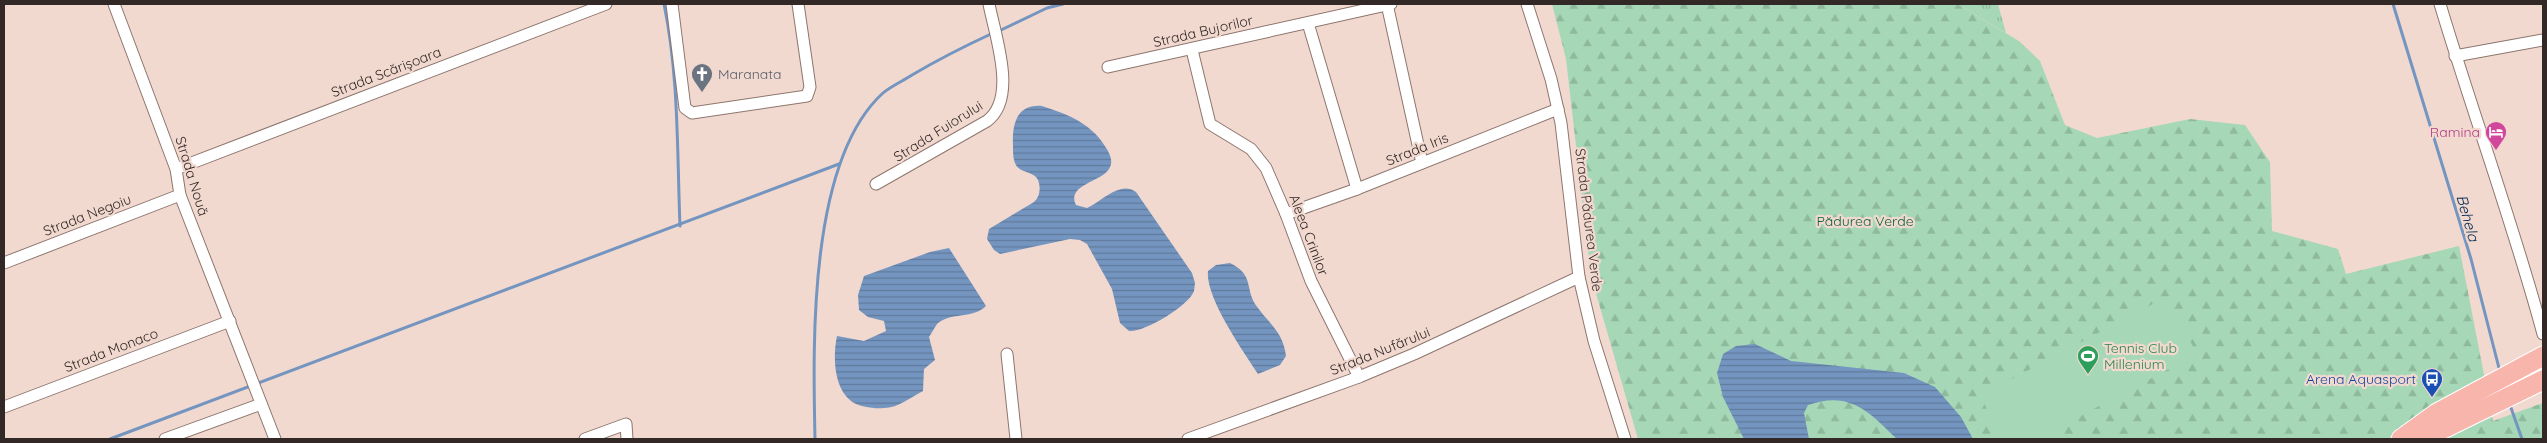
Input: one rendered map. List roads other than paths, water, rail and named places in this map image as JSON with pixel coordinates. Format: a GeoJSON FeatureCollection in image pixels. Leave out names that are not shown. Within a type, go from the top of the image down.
{"type":"FeatureCollection","features":[{"type":"Feature","properties":{"kind":"main road"},"geometry":{"type":"LineString","coordinates":[[2402,439],[2443,429],[2492,394],[2511,374],[2543,356]]}},
{"type":"Feature","properties":{"kind":"main road"},"geometry":{"type":"LineString","coordinates":[[2492,394],[2517,392],[2543,380]]}},
{"type":"Feature","properties":{"kind":"street","name":"Strada Nouă"},"geometry":{"type":"LineString","coordinates":[[114,4],[176,169],[180,195],[275,439]]}},
{"type":"Feature","properties":{"kind":"street","name":"Strada Scărișoara"},"geometry":{"type":"LineString","coordinates":[[176,169],[606,4]]}},
{"type":"Feature","properties":{"kind":"street"},"geometry":{"type":"LineString","coordinates":[[672,4],[685,108],[688,112],[696,113],[807,96],[810,87],[798,4]]}},
{"type":"Feature","properties":{"kind":"street","name":"Strada Fuiorului"},"geometry":{"type":"LineString","coordinates":[[876,184],[914,164],[994,115],[1000,105],[1003,92],[988,4]]}},
{"type":"Feature","properties":{"kind":"street"},"geometry":{"type":"LineString","coordinates":[[1388,4],[1422,163]]}},
{"type":"Feature","properties":{"kind":"street","name":"Strada Bujorilor"},"geometry":{"type":"LineString","coordinates":[[1108,67],[1192,50],[1388,4]]}},
{"type":"Feature","properties":{"kind":"street","name":"Strada Pădurea Verde"},"geometry":{"type":"LineString","coordinates":[[1527,4],[1545,59],[1558,109],[1579,277],[1594,341],[1625,439]]}},
{"type":"Feature","properties":{"kind":"street"},"geometry":{"type":"LineString","coordinates":[[2440,4],[2455,56],[2528,274],[2543,334]]}},
{"type":"Feature","properties":{"kind":"street"},"geometry":{"type":"LineString","coordinates":[[1308,23],[1357,189]]}},
{"type":"Feature","properties":{"kind":"street"},"geometry":{"type":"LineString","coordinates":[[2455,56],[2543,40]]}},
{"type":"Feature","properties":{"kind":"street","name":"Aleea Crinilor"},"geometry":{"type":"LineString","coordinates":[[1192,50],[1210,124],[1254,152],[1266,168],[1314,288],[1358,377]]}},
{"type":"Feature","properties":{"kind":"street","name":"Strada Iris"},"geometry":{"type":"LineString","coordinates":[[1286,214],[1357,189],[1558,109]]}},
{"type":"Feature","properties":{"kind":"street","name":"Strada Negoiu"},"geometry":{"type":"LineString","coordinates":[[4,263],[180,195]]}},
{"type":"Feature","properties":{"kind":"street","name":"Strada Nufărului"},"geometry":{"type":"LineString","coordinates":[[1188,439],[1358,377],[1465,332],[1579,277]]}},
{"type":"Feature","properties":{"kind":"street","name":"Strada Monaco"},"geometry":{"type":"LineString","coordinates":[[4,407],[230,321]]}},
{"type":"Feature","properties":{"kind":"street"},"geometry":{"type":"LineString","coordinates":[[1006,354],[1015,439]]}},
{"type":"Feature","properties":{"kind":"street"},"geometry":{"type":"LineString","coordinates":[[165,439],[261,404]]}},
{"type":"Feature","properties":{"kind":"street"},"geometry":{"type":"LineString","coordinates":[[585,439],[626,424],[627,439]]}},
{"type":"Feature","properties":{"kind":"water"},"geometry":{"type":"Polygon","coordinates":[[[1033,106],[1042,106],[1071,117],[1088,127],[1102,142],[1110,156],[1109,169],[1080,188],[1076,193],[1074,198],[1076,205],[1087,208],[1117,190],[1130,189],[1136,192],[1192,273],[1195,283],[1194,291],[1184,304],[1175,311],[1144,328],[1129,331],[1120,323],[1112,289],[1087,244],[1080,240],[1070,239],[1000,254],[994,250],[987,239],[989,229],[1034,202],[1039,195],[1036,177],[1018,168],[1015,163],[1013,156],[1013,131],[1017,117],[1021,112],[1033,106]]]}},
{"type":"Feature","properties":{"kind":"water"},"geometry":{"type":"Polygon","coordinates":[[[949,248],[986,306],[975,313],[950,318],[937,324],[929,337],[935,360],[924,369],[923,391],[889,408],[872,408],[854,403],[845,395],[838,379],[835,361],[837,336],[864,341],[886,331],[884,321],[868,317],[859,310],[858,295],[864,276],[930,252],[949,248]]]}},
{"type":"Feature","properties":{"kind":"water"},"geometry":{"type":"Polygon","coordinates":[[[1230,263],[1243,272],[1255,304],[1274,328],[1284,347],[1286,356],[1280,365],[1258,374],[1226,324],[1212,295],[1208,271],[1216,265],[1230,263]]]}},
{"type":"Feature","properties":{"kind":"water"},"geometry":{"type":"Polygon","coordinates":[[[1755,344],[1791,361],[1904,373],[1935,387],[1961,417],[1973,439],[1897,439],[1868,412],[1858,406],[1836,400],[1808,405],[1804,413],[1809,439],[1744,439],[1723,397],[1717,373],[1723,354],[1736,346],[1755,344]]]}},
{"type":"Feature","properties":{"kind":"waterway"},"geometry":{"type":"LineString","coordinates":[[664,4],[675,86],[680,226]]}},
{"type":"Feature","properties":{"kind":"waterway"},"geometry":{"type":"LineString","coordinates":[[999,31],[1047,8],[1063,4]]}},
{"type":"Feature","properties":{"kind":"waterway","name":"Behela"},"geometry":{"type":"LineString","coordinates":[[2393,4],[2471,259],[2500,372]]}},
{"type":"Feature","properties":{"kind":"waterway"},"geometry":{"type":"LineString","coordinates":[[815,439],[814,355],[820,256],[828,208],[840,163],[858,124],[883,93],[932,64],[993,33]]}},
{"type":"Feature","properties":{"kind":"waterway"},"geometry":{"type":"LineString","coordinates":[[110,439],[839,164]]}},
{"type":"Feature","properties":{"kind":"waterway","name":"Behela"},"geometry":{"type":"LineString","coordinates":[[2510,405],[2522,439]]}},
{"type":"Feature","properties":{"kind":"place","name":"Maranata"},"geometry":{"type":"Point","coordinates":[702,93]}},
{"type":"Feature","properties":{"kind":"place","name":"Ramina"},"geometry":{"type":"Point","coordinates":[2496,151]}},
{"type":"Feature","properties":{"kind":"place","name":"Tennis Club Millenium"},"geometry":{"type":"Point","coordinates":[2088,375]}},
{"type":"Feature","properties":{"kind":"place","name":"Arena Aquasport"},"geometry":{"type":"Point","coordinates":[2432,398]}},
{"type":"Feature","properties":{"kind":"park label","name":"Pădurea Verde"},"geometry":{"type":"Point","coordinates":[1865,221]}}]}
